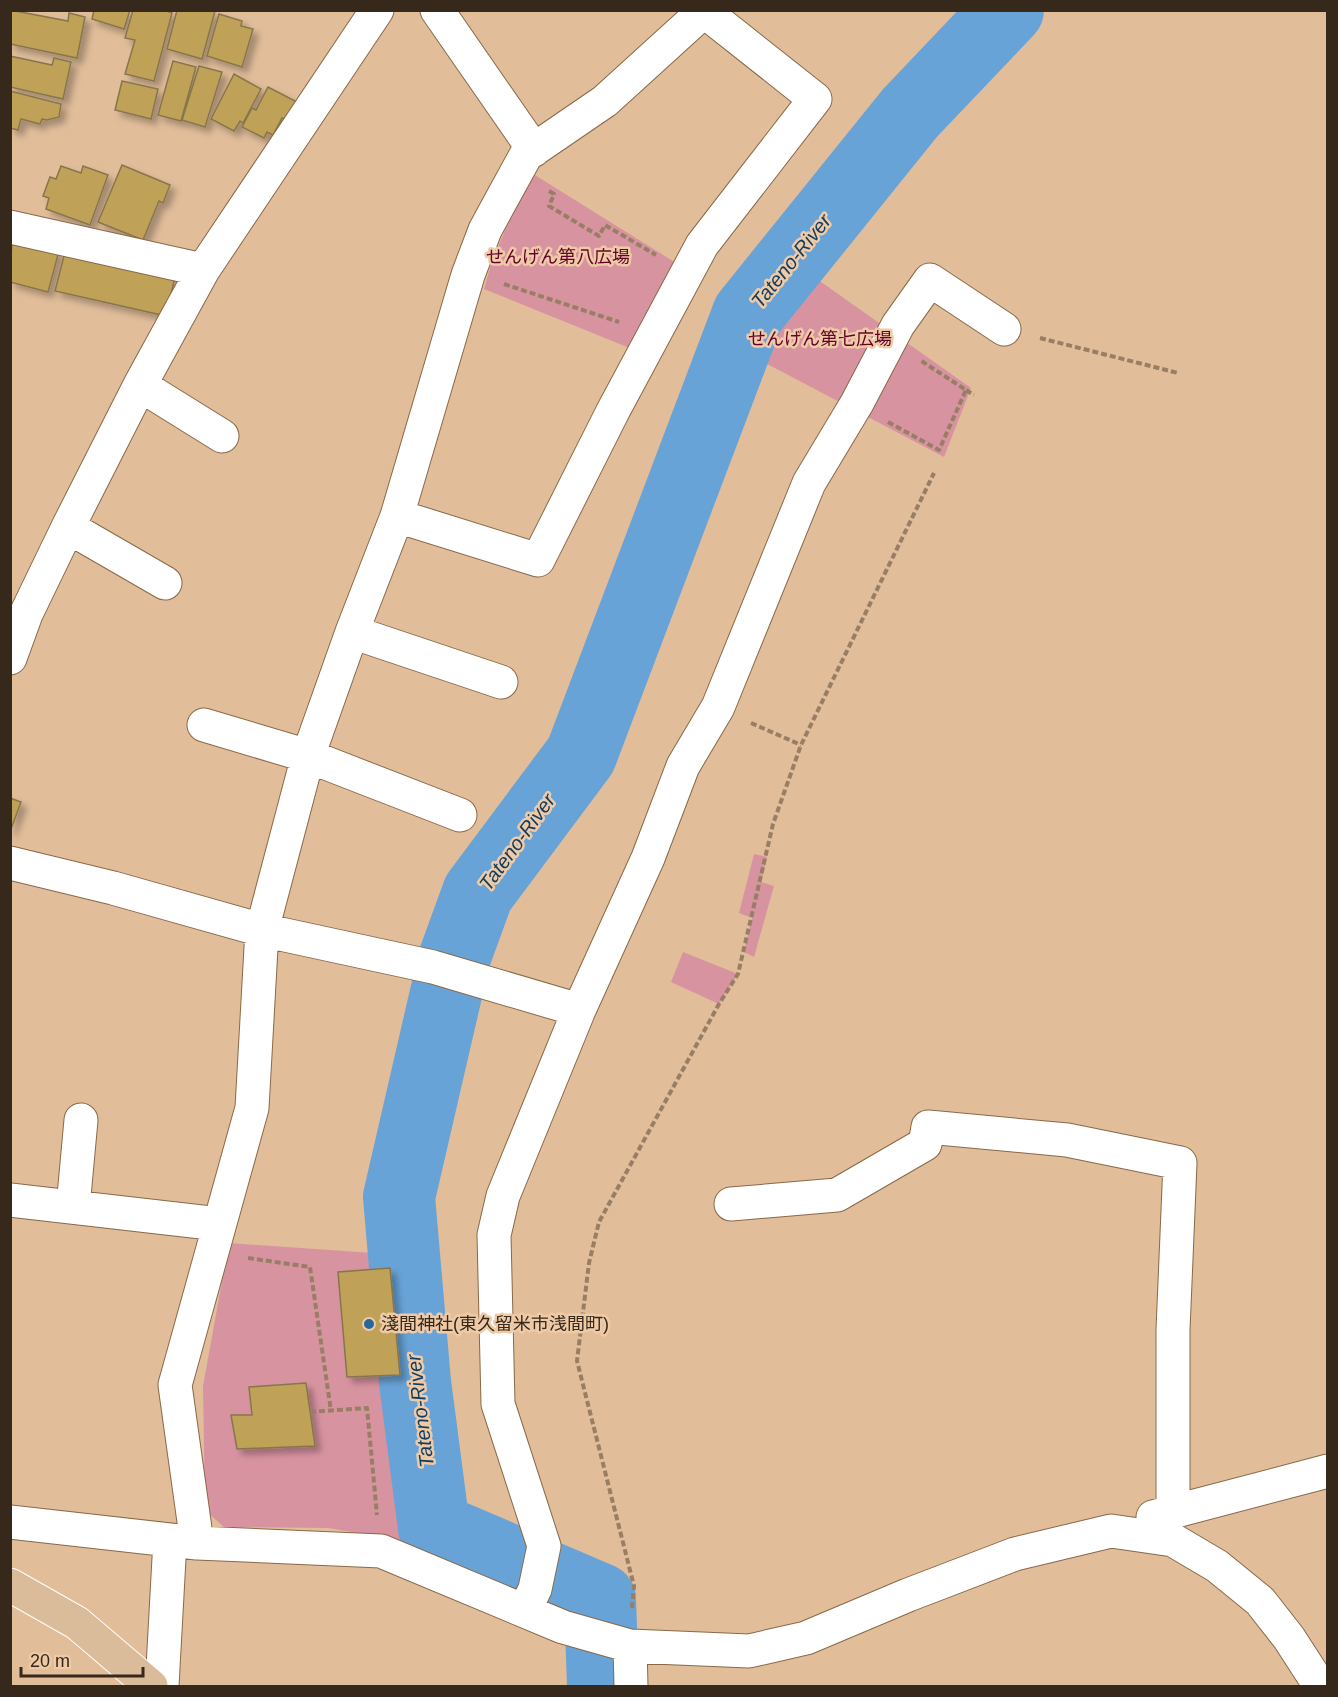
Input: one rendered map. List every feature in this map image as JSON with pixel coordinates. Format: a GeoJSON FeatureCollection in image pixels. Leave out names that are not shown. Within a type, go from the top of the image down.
{"type":"FeatureCollection","features":[{"type":"Feature","properties":{"kind":"main road"},"geometry":{"type":"LineString","coordinates":[[10,1584],[77,1623],[151,1686]]}},
{"type":"Feature","properties":{"kind":"street"},"geometry":{"type":"LineString","coordinates":[[10,658],[18,613],[68,527],[140,385],[203,270],[377,10]]}},
{"type":"Feature","properties":{"kind":"street"},"geometry":{"type":"LineString","coordinates":[[437,10],[534,150]]}},
{"type":"Feature","properties":{"kind":"street"},"geometry":{"type":"LineString","coordinates":[[162,1686],[183,1541],[175,1385],[252,1108],[262,930],[308,756],[352,632],[397,516],[468,275],[485,230],[526,155],[605,100],[705,11],[815,99],[702,245],[613,411],[538,560],[397,516]]}},
{"type":"Feature","properties":{"kind":"street"},"geometry":{"type":"LineString","coordinates":[[10,227],[203,270]]}},
{"type":"Feature","properties":{"kind":"street"},"geometry":{"type":"LineString","coordinates":[[530,1599],[544,1546],[498,1404],[494,1235],[503,1196],[579,1010],[648,858],[683,766],[718,707],[809,483],[857,402],[898,325],[930,280],[1004,329]]}},
{"type":"Feature","properties":{"kind":"street"},"geometry":{"type":"LineString","coordinates":[[140,385],[222,436]]}},
{"type":"Feature","properties":{"kind":"street"},"geometry":{"type":"LineString","coordinates":[[68,527],[165,583]]}},
{"type":"Feature","properties":{"kind":"street"},"geometry":{"type":"LineString","coordinates":[[352,632],[501,682]]}},
{"type":"Feature","properties":{"kind":"street"},"geometry":{"type":"LineString","coordinates":[[204,725],[308,756],[460,815]]}},
{"type":"Feature","properties":{"kind":"street"},"geometry":{"type":"LineString","coordinates":[[10,863],[113,888],[262,930],[433,967],[579,1010]]}},
{"type":"Feature","properties":{"kind":"street"},"geometry":{"type":"LineString","coordinates":[[73,1207],[81,1120]]}},
{"type":"Feature","properties":{"kind":"street"},"geometry":{"type":"LineString","coordinates":[[731,1204],[837,1195],[925,1144],[928,1127],[1067,1140],[1180,1163],[1173,1330],[1173,1511]]}},
{"type":"Feature","properties":{"kind":"street"},"geometry":{"type":"LineString","coordinates":[[10,1200],[73,1207],[216,1238]]}},
{"type":"Feature","properties":{"kind":"street"},"geometry":{"type":"LineString","coordinates":[[10,1522],[183,1541],[381,1551],[530,1599],[562,1627],[624,1644],[749,1651],[806,1638],[908,1595],[1015,1554],[1111,1531],[1173,1511],[1328,1471]]}},
{"type":"Feature","properties":{"kind":"street"},"geometry":{"type":"LineString","coordinates":[[1111,1531],[1173,1540],[1216,1566],[1260,1601],[1289,1638],[1320,1686]]}},
{"type":"Feature","properties":{"kind":"street"},"geometry":{"type":"LineString","coordinates":[[624,1644],[631,1686]]}},
{"type":"Feature","properties":{"kind":"path"},"geometry":{"type":"LineString","coordinates":[[545,189],[554,194],[549,206],[599,236],[605,225],[663,260]]}},
{"type":"Feature","properties":{"kind":"path"},"geometry":{"type":"LineString","coordinates":[[501,283],[627,324]]}},
{"type":"Feature","properties":{"kind":"path"},"geometry":{"type":"LineString","coordinates":[[1004,329],[1179,373]]}},
{"type":"Feature","properties":{"kind":"path"},"geometry":{"type":"LineString","coordinates":[[912,354],[974,395]]}},
{"type":"Feature","properties":{"kind":"path"},"geometry":{"type":"LineString","coordinates":[[857,402],[865,409],[939,450],[966,390]]}},
{"type":"Feature","properties":{"kind":"path"},"geometry":{"type":"LineString","coordinates":[[624,1644],[634,1586],[577,1361],[589,1263],[599,1222],[719,1004],[738,974],[773,824],[801,745],[934,473]]}},
{"type":"Feature","properties":{"kind":"path"},"geometry":{"type":"LineString","coordinates":[[718,707],[801,745]]}},
{"type":"Feature","properties":{"kind":"path"},"geometry":{"type":"LineString","coordinates":[[216,1238],[310,1267],[331,1411]]}},
{"type":"Feature","properties":{"kind":"path"},"geometry":{"type":"LineString","coordinates":[[310,1412],[367,1408],[381,1551]]}},
{"type":"Feature","properties":{"kind":"green space","name":"せんげん第八広場"},"geometry":{"type":"Polygon","coordinates":[[[530,172],[684,268],[637,351],[484,289],[492,261],[530,172]]]}},
{"type":"Feature","properties":{"kind":"green space","name":"せんげん第七広場"},"geometry":{"type":"Polygon","coordinates":[[[807,272],[971,388],[944,457],[754,357],[807,272]]]}},
{"type":"Feature","properties":{"kind":"green space"},"geometry":{"type":"Polygon","coordinates":[[[754,854],[767,857],[761,882],[774,886],[754,957],[744,952],[752,918],[739,913],[754,854]]]}},
{"type":"Feature","properties":{"kind":"green space"},"geometry":{"type":"Polygon","coordinates":[[[683,952],[738,974],[719,1004],[671,982],[683,952]]]}},
{"type":"Feature","properties":{"kind":"green space"},"geometry":{"type":"Polygon","coordinates":[[[229,1243],[387,1254],[425,1553],[388,1538],[328,1528],[224,1527],[205,1510],[203,1386],[229,1243]]]}},
{"type":"Feature","properties":{"kind":"building"},"geometry":{"type":"Polygon","coordinates":[[[10,10],[68,21],[69,13],[85,17],[77,58],[10,44],[10,10]]]}},
{"type":"Feature","properties":{"kind":"building"},"geometry":{"type":"Polygon","coordinates":[[[94,10],[130,10],[124,29],[92,19],[94,10]]]}},
{"type":"Feature","properties":{"kind":"building"},"geometry":{"type":"Polygon","coordinates":[[[133,10],[164,10],[172,13],[154,81],[125,74],[135,40],[125,38],[133,10]]]}},
{"type":"Feature","properties":{"kind":"building"},"geometry":{"type":"Polygon","coordinates":[[[177,10],[215,11],[202,59],[167,49],[177,10]]]}},
{"type":"Feature","properties":{"kind":"building"},"geometry":{"type":"Polygon","coordinates":[[[219,14],[242,21],[241,26],[253,29],[242,67],[207,56],[219,14]]]}},
{"type":"Feature","properties":{"kind":"building"},"geometry":{"type":"Polygon","coordinates":[[[10,56],[52,65],[54,58],[71,62],[63,99],[10,87],[10,56]]]}},
{"type":"Feature","properties":{"kind":"building"},"geometry":{"type":"Polygon","coordinates":[[[173,61],[196,67],[181,121],[158,115],[173,61]]]}},
{"type":"Feature","properties":{"kind":"building"},"geometry":{"type":"Polygon","coordinates":[[[199,66],[222,72],[205,127],[182,120],[199,66]]]}},
{"type":"Feature","properties":{"kind":"building"},"geometry":{"type":"Polygon","coordinates":[[[234,74],[261,89],[243,123],[240,121],[234,131],[211,119],[234,74]]]}},
{"type":"Feature","properties":{"kind":"building"},"geometry":{"type":"Polygon","coordinates":[[[122,81],[158,89],[151,119],[115,110],[122,81]]]}},
{"type":"Feature","properties":{"kind":"building"},"geometry":{"type":"Polygon","coordinates":[[[268,87],[297,102],[287,120],[282,118],[273,135],[267,132],[264,138],[242,127],[252,108],[256,110],[268,87]]]}},
{"type":"Feature","properties":{"kind":"building"},"geometry":{"type":"Polygon","coordinates":[[[10,91],[61,104],[59,117],[42,119],[40,124],[21,119],[18,130],[10,128],[10,91]]]}},
{"type":"Feature","properties":{"kind":"building"},"geometry":{"type":"Polygon","coordinates":[[[122,165],[170,185],[163,203],[159,201],[143,240],[98,222],[122,165]]]}},
{"type":"Feature","properties":{"kind":"building"},"geometry":{"type":"Polygon","coordinates":[[[61,166],[81,173],[83,166],[108,175],[90,225],[46,209],[49,198],[43,196],[50,177],[56,179],[61,166]]]}},
{"type":"Feature","properties":{"kind":"building"},"geometry":{"type":"Polygon","coordinates":[[[12,238],[59,251],[48,292],[10,282],[12,238]]]}},
{"type":"Feature","properties":{"kind":"building"},"geometry":{"type":"Polygon","coordinates":[[[65,252],[175,277],[166,316],[55,291],[65,252]]]}},
{"type":"Feature","properties":{"kind":"building"},"geometry":{"type":"Polygon","coordinates":[[[10,798],[21,802],[10,832],[10,798]]]}},
{"type":"Feature","properties":{"kind":"building","name":"淺間神社(東久留米市浅間町)"},"geometry":{"type":"Polygon","coordinates":[[[390,1268],[400,1375],[347,1377],[338,1272],[390,1268]]]}},
{"type":"Feature","properties":{"kind":"building"},"geometry":{"type":"Polygon","coordinates":[[[306,1383],[315,1446],[237,1449],[231,1415],[252,1415],[249,1387],[306,1383]]]}},
{"type":"Feature","properties":{"kind":"waterway","name":"Tateno-River"},"geometry":{"type":"LineString","coordinates":[[603,1686],[600,1599],[434,1528],[415,1382],[399,1197],[454,959],[478,893],[581,755],[748,314],[910,113],[1008,10]]}},
{"type":"Feature","properties":{"kind":"place","name":"淺間神社(東久留米市浅間町)"},"geometry":{"type":"Point","coordinates":[369,1324]}}]}
